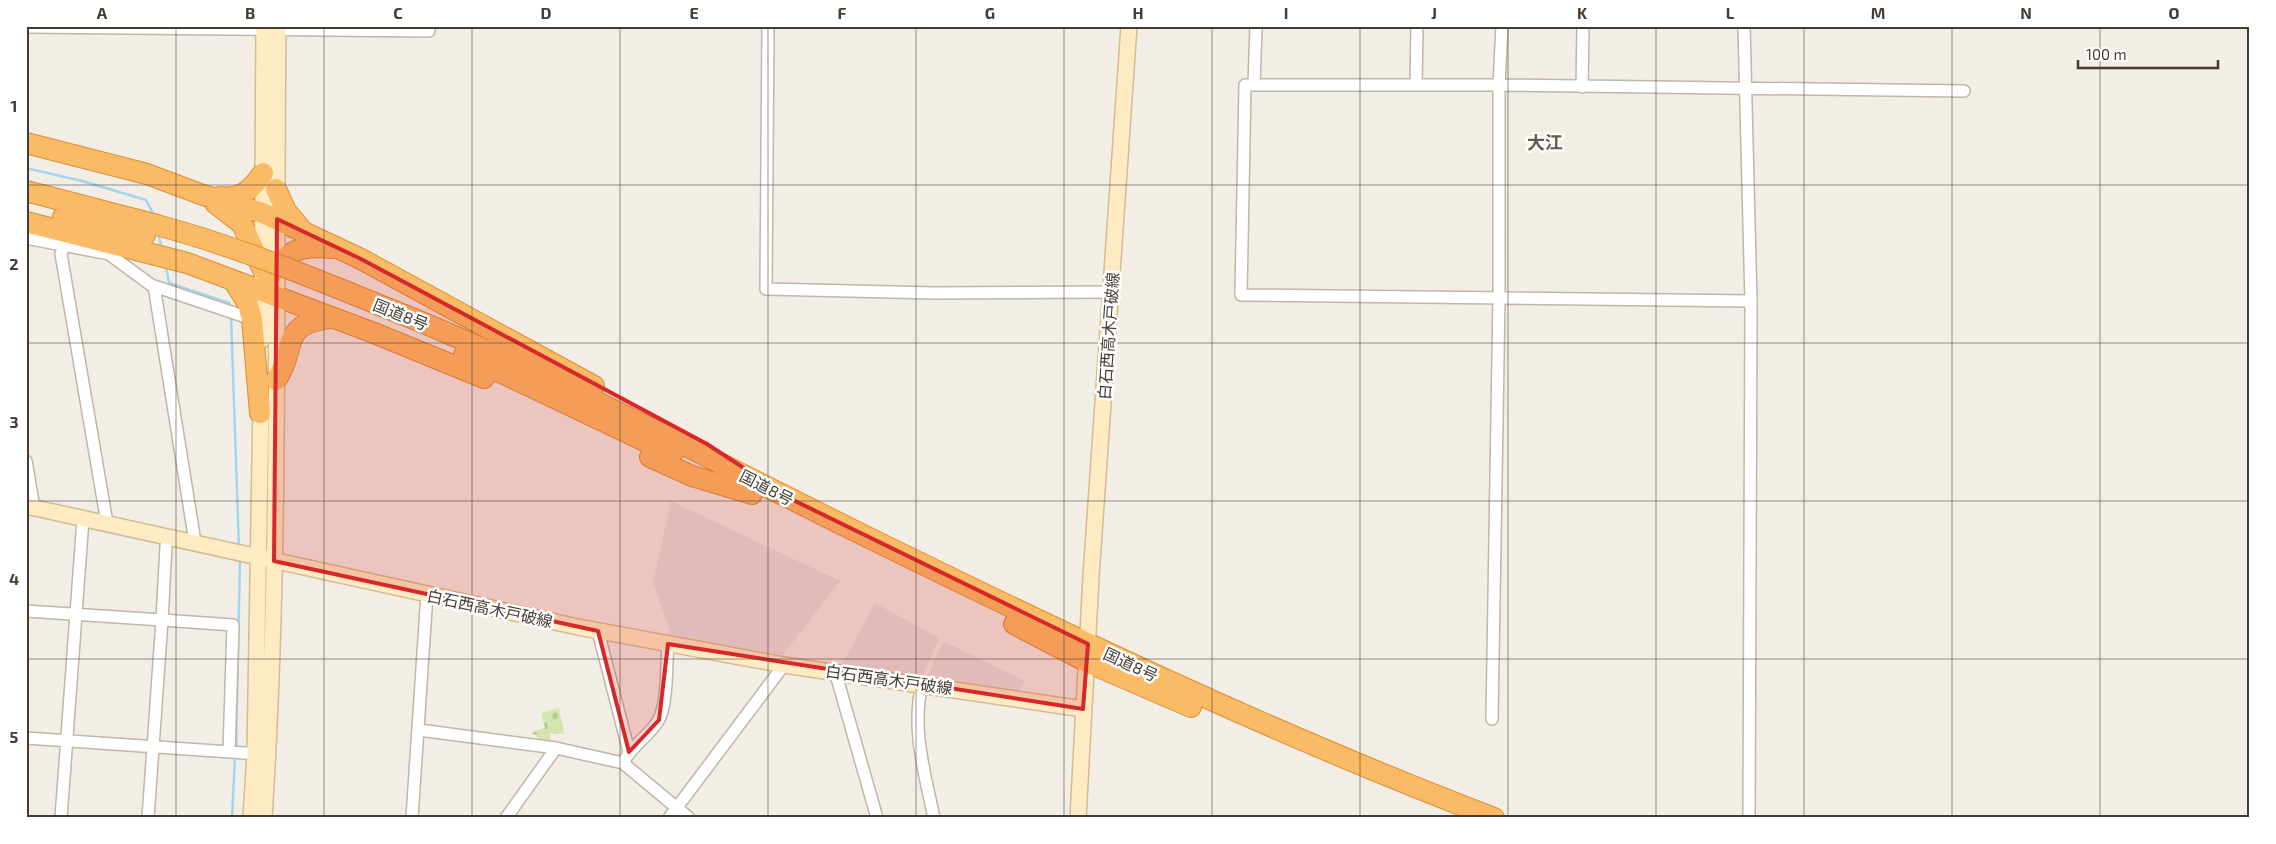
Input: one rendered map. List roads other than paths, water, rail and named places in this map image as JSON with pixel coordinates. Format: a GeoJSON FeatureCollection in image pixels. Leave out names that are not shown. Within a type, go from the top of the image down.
{"type":"FeatureCollection","features":[{"type":"Feature","properties":{"kind":"highway"},"geometry":{"type":"LineString","coordinates":[[26,143],[147,174],[203,195],[270,216],[341,249],[527,351],[707,444],[793,500]]}},
{"type":"Feature","properties":{"kind":"highway"},"geometry":{"type":"LineString","coordinates":[[203,195],[230,198],[241,195],[254,186],[263,173]]}},
{"type":"Feature","properties":{"kind":"highway"},"geometry":{"type":"LineString","coordinates":[[276,188],[286,211],[293,222],[304,232]]}},
{"type":"Feature","properties":{"kind":"highway","name":"国道8号"},"geometry":{"type":"LineString","coordinates":[[26,191],[156,231],[190,247],[412,325],[602,403],[1087,653],[1217,704],[1360,765],[1494,818]]}},
{"type":"Feature","properties":{"kind":"highway"},"geometry":{"type":"LineString","coordinates":[[203,195],[231,213],[242,224],[271,266],[269,293]]}},
{"type":"Feature","properties":{"kind":"highway","name":"国道8号"},"geometry":{"type":"LineString","coordinates":[[26,209],[156,231]]}},
{"type":"Feature","properties":{"kind":"highway"},"geometry":{"type":"LineString","coordinates":[[26,222],[187,263],[269,293],[489,380],[692,476],[752,494]]}},
{"type":"Feature","properties":{"kind":"highway"},"geometry":{"type":"LineString","coordinates":[[271,266],[302,248],[316,246],[341,249]]}},
{"type":"Feature","properties":{"kind":"highway"},"geometry":{"type":"LineString","coordinates":[[232,280],[242,293],[252,319],[260,413]]}},
{"type":"Feature","properties":{"kind":"highway"},"geometry":{"type":"LineString","coordinates":[[276,380],[283,370],[291,337],[301,326],[314,320],[329,318]]}},
{"type":"Feature","properties":{"kind":"highway","name":"国道8号"},"geometry":{"type":"LineString","coordinates":[[412,325],[752,494],[1087,653],[1391,792],[1459,818]]}},
{"type":"Feature","properties":{"kind":"main road","name":"白石西高木戸破線"},"geometry":{"type":"LineString","coordinates":[[30,507],[598,631],[784,664],[1083,705],[1128,26]]}},
{"type":"Feature","properties":{"kind":"main road"},"geometry":{"type":"LineString","coordinates":[[271,28],[263,173],[270,216],[271,266]]}},
{"type":"Feature","properties":{"kind":"main road"},"geometry":{"type":"LineString","coordinates":[[270,216],[276,188],[271,28]]}},
{"type":"Feature","properties":{"kind":"main road"},"geometry":{"type":"LineString","coordinates":[[264,818],[261,754],[266,559],[276,380],[269,293]]}},
{"type":"Feature","properties":{"kind":"main road"},"geometry":{"type":"LineString","coordinates":[[266,559],[260,413],[269,293]]}},
{"type":"Feature","properties":{"kind":"main road"},"geometry":{"type":"LineString","coordinates":[[1078,818],[1083,705]]}},
{"type":"Feature","properties":{"kind":"main road"},"geometry":{"type":"LineString","coordinates":[[251,818],[261,754]]}},
{"type":"Feature","properties":{"kind":"street"},"geometry":{"type":"LineString","coordinates":[[768,26],[766,289],[934,293],[1111,292]]}},
{"type":"Feature","properties":{"kind":"street"},"geometry":{"type":"LineString","coordinates":[[1254,85],[1256,26]]}},
{"type":"Feature","properties":{"kind":"street"},"geometry":{"type":"LineString","coordinates":[[1416,85],[1417,26]]}},
{"type":"Feature","properties":{"kind":"street"},"geometry":{"type":"LineString","coordinates":[[1492,719],[1499,297],[1499,85],[1502,26]]}},
{"type":"Feature","properties":{"kind":"street"},"geometry":{"type":"LineString","coordinates":[[1582,87],[1583,26]]}},
{"type":"Feature","properties":{"kind":"street"},"geometry":{"type":"LineString","coordinates":[[1744,26],[1751,301],[1749,818]]}},
{"type":"Feature","properties":{"kind":"street"},"geometry":{"type":"LineString","coordinates":[[26,27],[271,28],[429,32]]}},
{"type":"Feature","properties":{"kind":"street"},"geometry":{"type":"LineString","coordinates":[[1751,301],[1241,294],[1245,86],[1499,85],[1964,91]]}},
{"type":"Feature","properties":{"kind":"street"},"geometry":{"type":"LineString","coordinates":[[26,238],[65,244],[108,254],[154,286],[252,319]]}},
{"type":"Feature","properties":{"kind":"street"},"geometry":{"type":"LineString","coordinates":[[65,244],[61,254],[107,523]]}},
{"type":"Feature","properties":{"kind":"street"},"geometry":{"type":"LineString","coordinates":[[154,286],[195,542]]}},
{"type":"Feature","properties":{"kind":"street"},"geometry":{"type":"LineString","coordinates":[[26,461],[30,507]]}},
{"type":"Feature","properties":{"kind":"street"},"geometry":{"type":"LineString","coordinates":[[61,818],[84,519]]}},
{"type":"Feature","properties":{"kind":"street"},"geometry":{"type":"LineString","coordinates":[[148,818],[166,546]]}},
{"type":"Feature","properties":{"kind":"street"},"geometry":{"type":"LineString","coordinates":[[412,818],[427,594]]}},
{"type":"Feature","properties":{"kind":"street"},"geometry":{"type":"LineString","coordinates":[[26,611],[234,625],[229,752]]}},
{"type":"Feature","properties":{"kind":"street"},"geometry":{"type":"LineString","coordinates":[[598,631],[629,752]]}},
{"type":"Feature","properties":{"kind":"street"},"geometry":{"type":"LineString","coordinates":[[623,763],[629,752],[643,740],[659,720],[663,709],[668,644]]}},
{"type":"Feature","properties":{"kind":"street"},"geometry":{"type":"LineString","coordinates":[[672,813],[784,664]]}},
{"type":"Feature","properties":{"kind":"street"},"geometry":{"type":"LineString","coordinates":[[835,671],[877,818]]}},
{"type":"Feature","properties":{"kind":"street"},"geometry":{"type":"LineString","coordinates":[[922,684],[918,700],[918,736],[934,818]]}},
{"type":"Feature","properties":{"kind":"street"},"geometry":{"type":"LineString","coordinates":[[418,730],[556,748],[623,763],[672,813],[689,818]]}},
{"type":"Feature","properties":{"kind":"street"},"geometry":{"type":"LineString","coordinates":[[26,738],[261,754]]}},
{"type":"Feature","properties":{"kind":"street"},"geometry":{"type":"LineString","coordinates":[[506,818],[556,748]]}},
{"type":"Feature","properties":{"kind":"waterway"},"geometry":{"type":"LineString","coordinates":[[26,168],[82,181],[146,200],[154,215]]}},
{"type":"Feature","properties":{"kind":"waterway"},"geometry":{"type":"LineString","coordinates":[[158,233],[162,249]]}},
{"type":"Feature","properties":{"kind":"waterway"},"geometry":{"type":"LineString","coordinates":[[166,267],[169,283],[229,303],[230,308]]}},
{"type":"Feature","properties":{"kind":"waterway"},"geometry":{"type":"LineString","coordinates":[[231,316],[239,548]]}},
{"type":"Feature","properties":{"kind":"waterway"},"geometry":{"type":"LineString","coordinates":[[236,748],[240,558]]}},
{"type":"Feature","properties":{"kind":"waterway"},"geometry":{"type":"LineString","coordinates":[[232,818],[235,756]]}},
{"type":"Feature","properties":{"kind":"district","name":"大江"},"geometry":{"type":"Point","coordinates":[1545,142]}}]}
